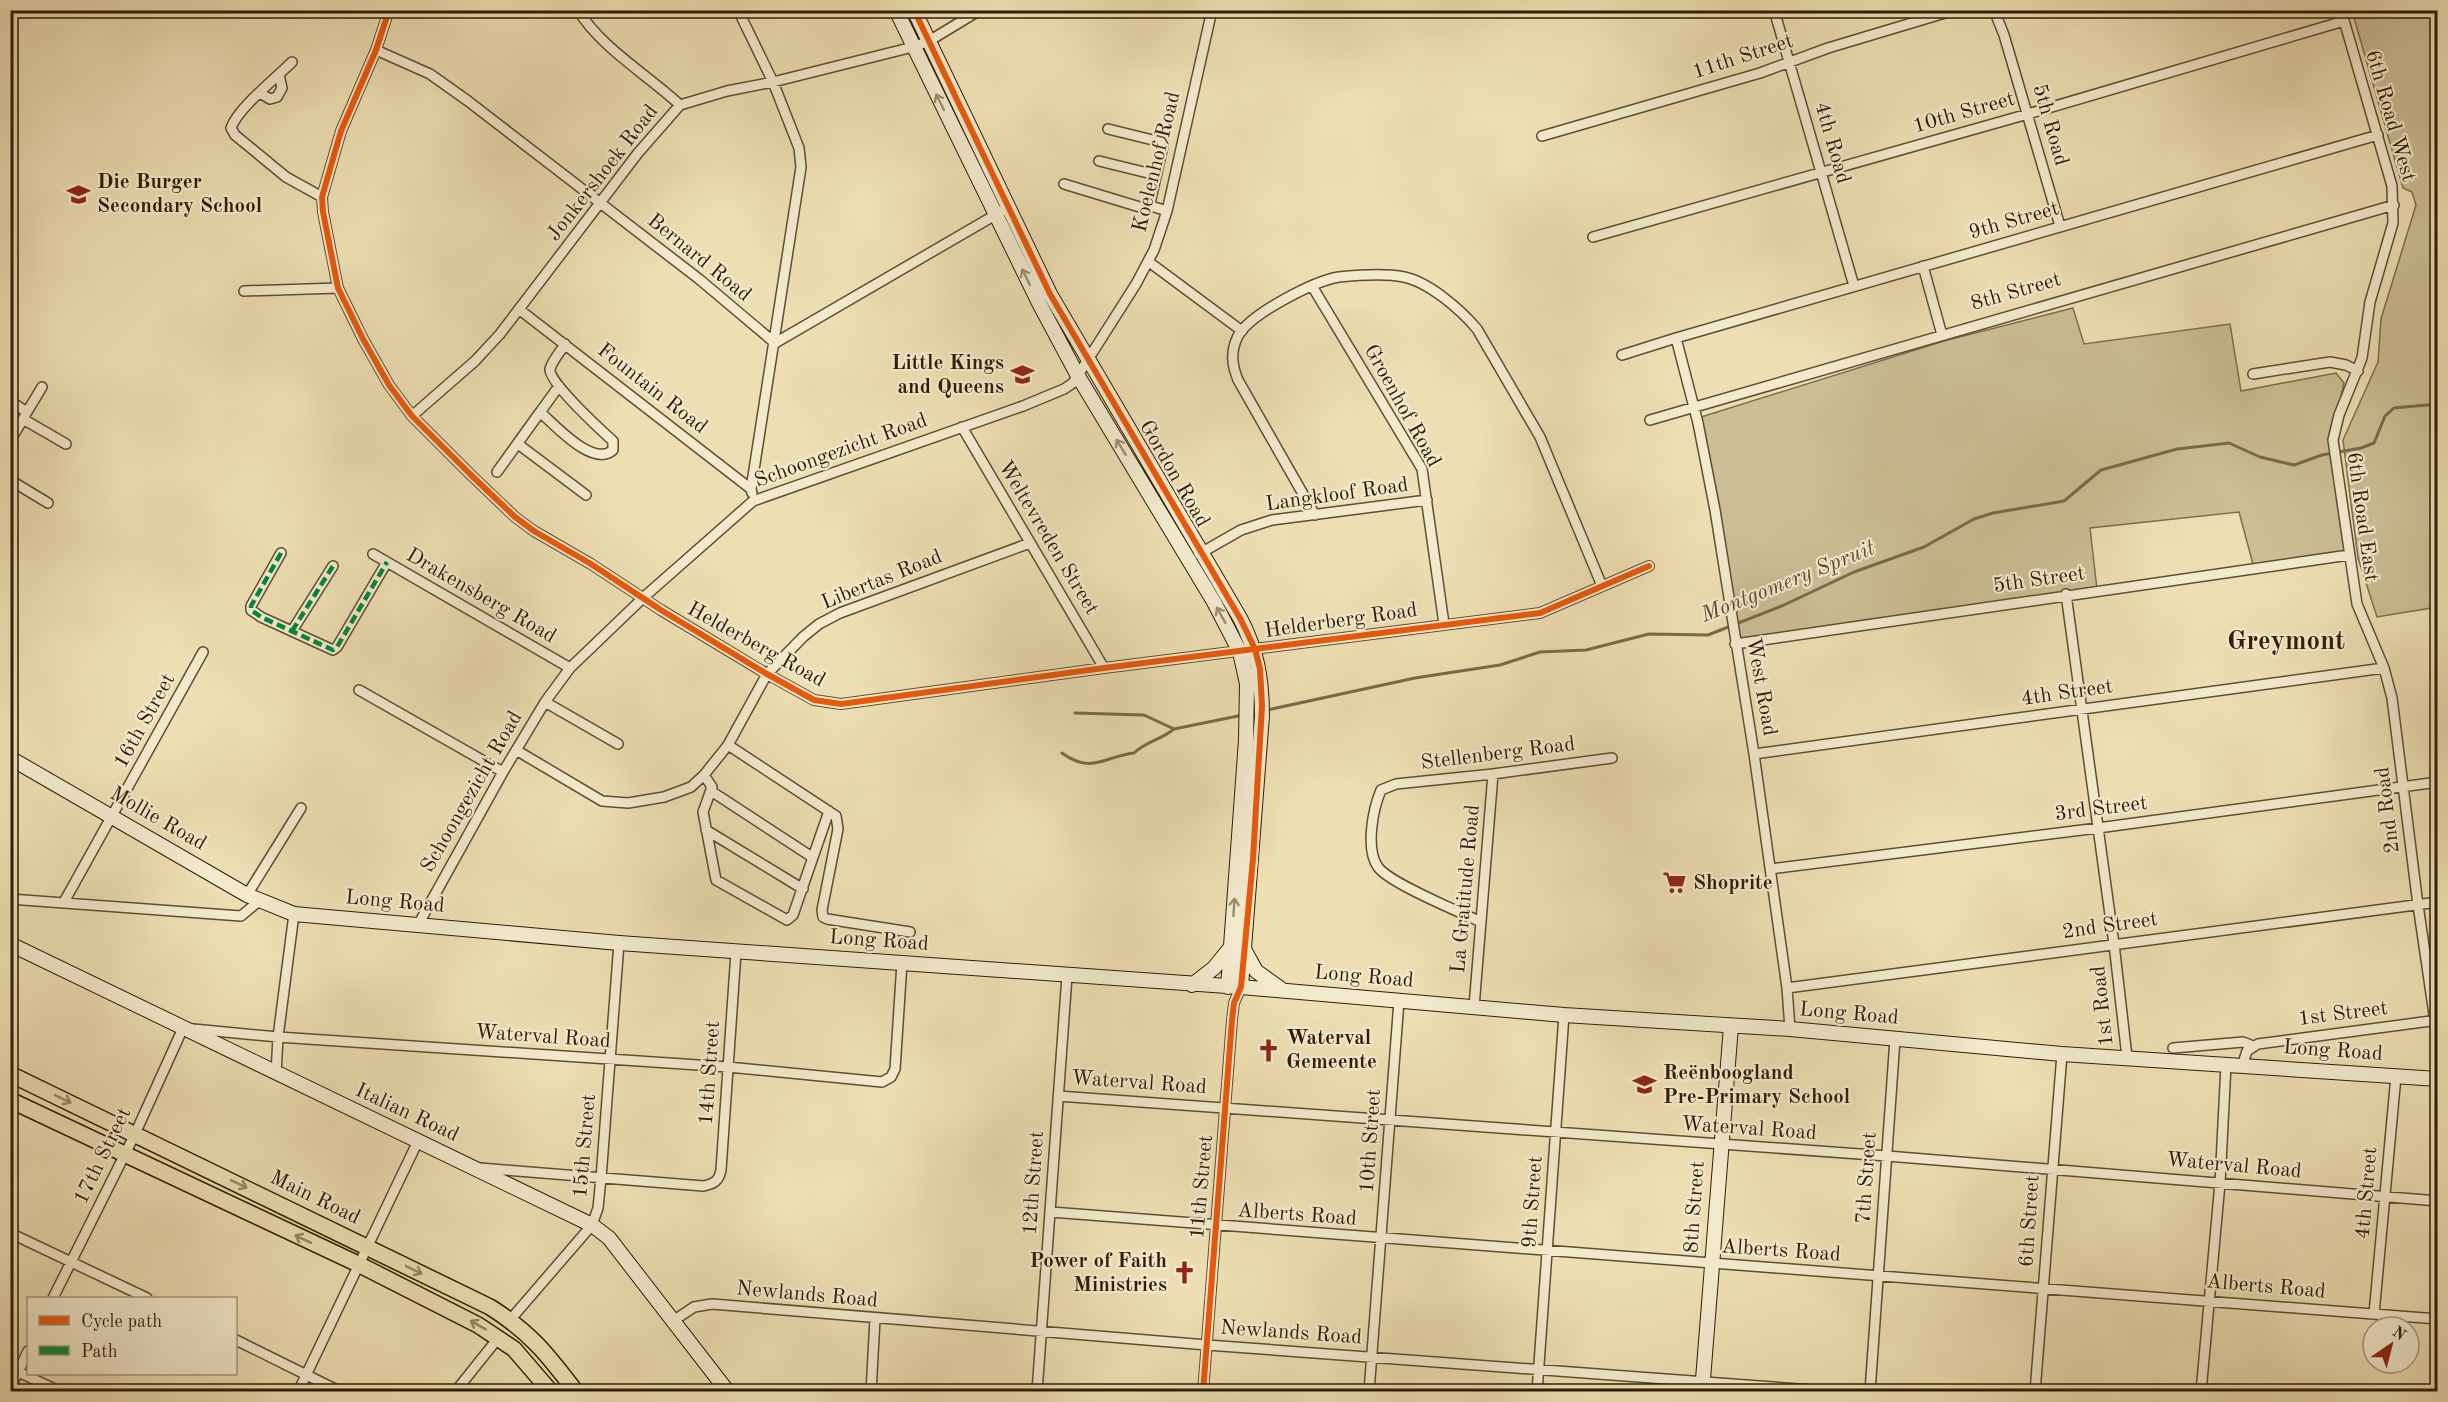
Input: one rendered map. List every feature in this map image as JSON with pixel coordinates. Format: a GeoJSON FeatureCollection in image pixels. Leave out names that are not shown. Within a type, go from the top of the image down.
{"type":"FeatureCollection","features":[{"type":"Feature","properties":{"kind":"main road","name":"Main Road"},"geometry":{"type":"LineString","coordinates":[[10,1074],[490,1307],[510,1320],[538,1344],[576,1392]]}},
{"type":"Feature","properties":{"kind":"main road","name":"Main Road"},"geometry":{"type":"LineString","coordinates":[[10,1100],[124,1156],[360,1265],[498,1337],[530,1364],[551,1392]]}},
{"type":"Feature","properties":{"kind":"street","name":"Helderberg Road"},"geometry":{"type":"LineString","coordinates":[[389,10],[376,50],[341,131],[322,197],[338,288],[388,385],[412,416],[515,517],[534,531],[767,674],[814,700],[841,704],[1539,613],[1649,566]]}},
{"type":"Feature","properties":{"kind":"street"},"geometry":{"type":"LineString","coordinates":[[578,10],[585,23],[600,39],[680,105]]}},
{"type":"Feature","properties":{"kind":"street"},"geometry":{"type":"LineString","coordinates":[[738,10],[773,82],[799,148],[801,167],[751,489],[753,501]]}},
{"type":"Feature","properties":{"kind":"street","name":"Gordon Road"},"geometry":{"type":"LineString","coordinates":[[896,10],[1039,303],[1078,376],[1226,623],[1240,652],[1247,684],[1247,714],[1238,947],[1234,987]]}},
{"type":"Feature","properties":{"kind":"street","name":"Gordon Road"},"geometry":{"type":"LineString","coordinates":[[914,10],[1050,294],[1240,618],[1255,650],[1261,678],[1262,711],[1253,859],[1238,947]]}},
{"type":"Feature","properties":{"kind":"street","name":"Jonkershoek Road"},"geometry":{"type":"LineString","coordinates":[[412,416],[475,361],[520,310],[638,153],[680,105],[727,91],[773,82],[913,47],[928,41],[980,10]]}},
{"type":"Feature","properties":{"kind":"street","name":"Koelenhof Road"},"geometry":{"type":"LineString","coordinates":[[1078,376],[1149,262],[1167,211],[1212,10]]}},
{"type":"Feature","properties":{"kind":"street"},"geometry":{"type":"LineString","coordinates":[[1368,10],[1373,10]]}},
{"type":"Feature","properties":{"kind":"street","name":"4th Road"},"geometry":{"type":"LineString","coordinates":[[1774,10],[1854,286]]}},
{"type":"Feature","properties":{"kind":"street","name":"11th Street"},"geometry":{"type":"LineString","coordinates":[[1542,136],[1760,73],[1955,10]]}},
{"type":"Feature","properties":{"kind":"street","name":"5th Road"},"geometry":{"type":"LineString","coordinates":[[1994,10],[2004,35],[2060,226]]}},
{"type":"Feature","properties":{"kind":"street","name":"5th Road"},"geometry":{"type":"LineString","coordinates":[[2002,10],[2004,35]]}},
{"type":"Feature","properties":{"kind":"street","name":"6th Road West"},"geometry":{"type":"LineString","coordinates":[[2341,10],[2392,186],[2394,205],[2391,231],[2366,317],[2364,351],[2358,371]]}},
{"type":"Feature","properties":{"kind":"street","name":"10th Street"},"geometry":{"type":"LineString","coordinates":[[1593,237],[2028,114],[2344,21]]}},
{"type":"Feature","properties":{"kind":"street","name":"Bernard Road"},"geometry":{"type":"LineString","coordinates":[[376,50],[430,74],[699,279],[775,343]]}},
{"type":"Feature","properties":{"kind":"street"},"geometry":{"type":"LineString","coordinates":[[292,62],[234,121],[231,128],[235,135],[286,177],[322,197]]}},
{"type":"Feature","properties":{"kind":"street"},"geometry":{"type":"LineString","coordinates":[[260,93],[270,99],[277,97],[282,87],[279,75]]}},
{"type":"Feature","properties":{"kind":"street"},"geometry":{"type":"LineString","coordinates":[[1108,129],[1161,142],[1163,146],[1150,203],[1152,206]]}},
{"type":"Feature","properties":{"kind":"street","name":"9th Street"},"geometry":{"type":"LineString","coordinates":[[1622,355],[2378,135]]}},
{"type":"Feature","properties":{"kind":"street"},"geometry":{"type":"LineString","coordinates":[[1099,161],[1156,175]]}},
{"type":"Feature","properties":{"kind":"street"},"geometry":{"type":"LineString","coordinates":[[1064,184],[1143,208],[1152,206],[1167,211]]}},
{"type":"Feature","properties":{"kind":"street","name":"8th Street"},"geometry":{"type":"LineString","coordinates":[[1650,420],[2394,205]]}},
{"type":"Feature","properties":{"kind":"street"},"geometry":{"type":"LineString","coordinates":[[775,343],[1009,207]]}},
{"type":"Feature","properties":{"kind":"street"},"geometry":{"type":"LineString","coordinates":[[1149,262],[1242,331]]}},
{"type":"Feature","properties":{"kind":"street"},"geometry":{"type":"LineString","coordinates":[[1923,266],[1942,336]]}},
{"type":"Feature","properties":{"kind":"street"},"geometry":{"type":"LineString","coordinates":[[1315,515],[1238,380],[1232,359],[1237,338],[1263,314],[1312,286],[1339,277],[1404,277],[1419,282],[1466,315],[1477,329],[1540,438],[1602,586]]}},
{"type":"Feature","properties":{"kind":"street","name":"Groenhof Road"},"geometry":{"type":"LineString","coordinates":[[1312,286],[1422,469],[1444,624]]}},
{"type":"Feature","properties":{"kind":"street"},"geometry":{"type":"LineString","coordinates":[[244,291],[338,288]]}},
{"type":"Feature","properties":{"kind":"street","name":"Fountain Road"},"geometry":{"type":"LineString","coordinates":[[520,310],[751,489]]}},
{"type":"Feature","properties":{"kind":"street","name":"West Road"},"geometry":{"type":"LineString","coordinates":[[1676,338],[1694,407],[1715,510],[1788,988],[1790,1029]]}},
{"type":"Feature","properties":{"kind":"street"},"geometry":{"type":"LineString","coordinates":[[540,412],[578,445],[590,452],[603,455],[613,450],[613,441],[554,380],[550,369],[565,344]]}},
{"type":"Feature","properties":{"kind":"street"},"geometry":{"type":"LineString","coordinates":[[2253,374],[2330,362],[2346,365],[2358,371]]}},
{"type":"Feature","properties":{"kind":"street","name":"6th Road East"},"geometry":{"type":"LineString","coordinates":[[2358,371],[2339,415],[2334,448],[2357,604],[2384,668]]}},
{"type":"Feature","properties":{"kind":"street","name":"Schoongezicht Road"},"geometry":{"type":"LineString","coordinates":[[418,925],[544,702],[570,668],[644,597],[753,501],[1023,406],[1064,390],[1078,376]]}},
{"type":"Feature","properties":{"kind":"street"},"geometry":{"type":"LineString","coordinates":[[540,412],[497,472],[522,438],[540,412],[559,386]]}},
{"type":"Feature","properties":{"kind":"street"},"geometry":{"type":"LineString","coordinates":[[10,441],[42,387]]}},
{"type":"Feature","properties":{"kind":"street"},"geometry":{"type":"LineString","coordinates":[[10,401],[25,415],[66,444]]}},
{"type":"Feature","properties":{"kind":"street","name":"Weltevreden Street"},"geometry":{"type":"LineString","coordinates":[[962,427],[1104,668]]}},
{"type":"Feature","properties":{"kind":"street"},"geometry":{"type":"LineString","coordinates":[[518,444],[586,495]]}},
{"type":"Feature","properties":{"kind":"street"},"geometry":{"type":"LineString","coordinates":[[10,480],[48,503]]}},
{"type":"Feature","properties":{"kind":"street","name":"Langkloof Road"},"geometry":{"type":"LineString","coordinates":[[1189,561],[1241,530],[1255,525],[1284,518],[1427,500]]}},
{"type":"Feature","properties":{"kind":"street","name":"Libertas Road"},"geometry":{"type":"LineString","coordinates":[[516,750],[602,801],[628,803],[664,797],[691,787],[704,775],[728,745],[767,674],[819,624],[840,613],[1030,543]]}},
{"type":"Feature","properties":{"kind":"street"},"geometry":{"type":"LineString","coordinates":[[281,553],[251,609],[254,614],[334,650],[387,562]]}},
{"type":"Feature","properties":{"kind":"street","name":"Drakensberg Road"},"geometry":{"type":"LineString","coordinates":[[373,554],[570,668]]}},
{"type":"Feature","properties":{"kind":"street","name":"5th Street"},"geometry":{"type":"LineString","coordinates":[[1735,644],[2066,594],[2349,555]]}},
{"type":"Feature","properties":{"kind":"street"},"geometry":{"type":"LineString","coordinates":[[292,631],[333,566]]}},
{"type":"Feature","properties":{"kind":"street","name":"1st Road"},"geometry":{"type":"LineString","coordinates":[[2066,594],[2114,944],[2127,1057]]}},
{"type":"Feature","properties":{"kind":"street","name":"16th Street"},"geometry":{"type":"LineString","coordinates":[[64,902],[203,652]]}},
{"type":"Feature","properties":{"kind":"street","name":"4th Street"},"geometry":{"type":"LineString","coordinates":[[1754,754],[2384,668]]}},
{"type":"Feature","properties":{"kind":"street","name":"2nd Road"},"geometry":{"type":"LineString","coordinates":[[2384,668],[2392,698],[2418,905],[2436,1021]]}},
{"type":"Feature","properties":{"kind":"street"},"geometry":{"type":"LineString","coordinates":[[358,690],[503,772]]}},
{"type":"Feature","properties":{"kind":"street"},"geometry":{"type":"LineString","coordinates":[[544,702],[618,744]]}},
{"type":"Feature","properties":{"kind":"street"},"geometry":{"type":"LineString","coordinates":[[728,745],[836,816],[838,820],[822,910],[823,917],[910,932]]}},
{"type":"Feature","properties":{"kind":"street","name":"Mollie Road"},"geometry":{"type":"LineString","coordinates":[[10,758],[253,898],[291,914]]}},
{"type":"Feature","properties":{"kind":"street","name":"Stellenberg Road"},"geometry":{"type":"LineString","coordinates":[[1481,922],[1397,881],[1379,869],[1374,860],[1372,848],[1373,816],[1382,790],[1388,786],[1612,758]]}},
{"type":"Feature","properties":{"kind":"street","name":"La Gratitude Road"},"geometry":{"type":"LineString","coordinates":[[1474,1007],[1493,774]]}},
{"type":"Feature","properties":{"kind":"street"},"geometry":{"type":"LineString","coordinates":[[704,775],[712,786],[703,812],[718,882],[787,920],[793,915],[829,811]]}},
{"type":"Feature","properties":{"kind":"street","name":"3rd Street"},"geometry":{"type":"LineString","coordinates":[[1770,869],[2438,782]]}},
{"type":"Feature","properties":{"kind":"street"},"geometry":{"type":"LineString","coordinates":[[711,791],[812,857]]}},
{"type":"Feature","properties":{"kind":"street"},"geometry":{"type":"LineString","coordinates":[[10,899],[241,916],[301,808]]}},
{"type":"Feature","properties":{"kind":"street"},"geometry":{"type":"LineString","coordinates":[[706,830],[803,889]]}},
{"type":"Feature","properties":{"kind":"street","name":"2nd Street"},"geometry":{"type":"LineString","coordinates":[[1788,988],[2438,902]]}},
{"type":"Feature","properties":{"kind":"street"},"geometry":{"type":"LineString","coordinates":[[276,1074],[291,914]]}},
{"type":"Feature","properties":{"kind":"street","name":"Long Road"},"geometry":{"type":"LineString","coordinates":[[291,914],[736,952],[1234,987],[1564,1015],[1790,1029],[2062,1054],[2438,1079]]}},
{"type":"Feature","properties":{"kind":"street","name":"15th Street"},"geometry":{"type":"LineString","coordinates":[[510,1320],[592,1225],[598,1208],[619,943]]}},
{"type":"Feature","properties":{"kind":"street","name":"Italian Road"},"geometry":{"type":"LineString","coordinates":[[10,944],[592,1225],[609,1238],[728,1392]]}},
{"type":"Feature","properties":{"kind":"street"},"geometry":{"type":"LineString","coordinates":[[1192,985],[1238,947],[1256,971],[1287,992]]}},
{"type":"Feature","properties":{"kind":"street","name":"14th Street"},"geometry":{"type":"LineString","coordinates":[[601,1178],[703,1186],[714,1183],[720,1175],[736,952]]}},
{"type":"Feature","properties":{"kind":"street","name":"Waterval Road"},"geometry":{"type":"LineString","coordinates":[[183,1028],[279,1037],[728,1067],[876,1082],[888,1080],[895,1069],[902,963]]}},
{"type":"Feature","properties":{"kind":"street","name":"12th Street"},"geometry":{"type":"LineString","coordinates":[[1037,1392],[1067,976]]}},
{"type":"Feature","properties":{"kind":"street","name":"11th Street"},"geometry":{"type":"LineString","coordinates":[[1203,1392],[1234,987]]}},
{"type":"Feature","properties":{"kind":"street","name":"10th Street"},"geometry":{"type":"LineString","coordinates":[[1369,1392],[1399,1001]]}},
{"type":"Feature","properties":{"kind":"street","name":"9th Street"},"geometry":{"type":"LineString","coordinates":[[1537,1392],[1564,1015]]}},
{"type":"Feature","properties":{"kind":"street","name":"1st Street"},"geometry":{"type":"LineString","coordinates":[[2173,1048],[2243,1042],[2253,1046],[2436,1021]]}},
{"type":"Feature","properties":{"kind":"street","name":"8th Street"},"geometry":{"type":"LineString","coordinates":[[1702,1387],[1731,1026]]}},
{"type":"Feature","properties":{"kind":"street","name":"17th Street"},"geometry":{"type":"LineString","coordinates":[[54,1297],[135,1134],[183,1028]]}},
{"type":"Feature","properties":{"kind":"street","name":"7th Street"},"geometry":{"type":"LineString","coordinates":[[1870,1392],[1895,1039]]}},
{"type":"Feature","properties":{"kind":"street"},"geometry":{"type":"LineString","coordinates":[[2242,1066],[2245,1056],[2253,1046]]}},
{"type":"Feature","properties":{"kind":"street","name":"6th Street"},"geometry":{"type":"LineString","coordinates":[[2036,1392],[2062,1054]]}},
{"type":"Feature","properties":{"kind":"street"},"geometry":{"type":"LineString","coordinates":[[2201,1392],[2220,1183],[2226,1065]]}},
{"type":"Feature","properties":{"kind":"street","name":"4th Street"},"geometry":{"type":"LineString","coordinates":[[2374,1314],[2396,1076]]}},
{"type":"Feature","properties":{"kind":"street","name":"Waterval Road"},"geometry":{"type":"LineString","coordinates":[[1058,1096],[1887,1156],[2438,1201]]}},
{"type":"Feature","properties":{"kind":"street"},"geometry":{"type":"LineString","coordinates":[[298,1392],[418,1141]]}},
{"type":"Feature","properties":{"kind":"street"},"geometry":{"type":"LineString","coordinates":[[472,1167],[601,1178]]}},
{"type":"Feature","properties":{"kind":"street","name":"Alberts Road"},"geometry":{"type":"LineString","coordinates":[[1051,1212],[2438,1319]]}},
{"type":"Feature","properties":{"kind":"street"},"geometry":{"type":"LineString","coordinates":[[10,1233],[143,1297]]}},
{"type":"Feature","properties":{"kind":"street","name":"Newlands Road"},"geometry":{"type":"LineString","coordinates":[[673,1321],[694,1307],[712,1304],[1207,1345],[1538,1368],[1702,1387],[1840,1392]]}},
{"type":"Feature","properties":{"kind":"street"},"geometry":{"type":"LineString","coordinates":[[871,1392],[875,1319]]}},
{"type":"Feature","properties":{"kind":"street"},"geometry":{"type":"LineString","coordinates":[[455,1392],[498,1337]]}},
{"type":"Feature","properties":{"kind":"street"},"geometry":{"type":"LineString","coordinates":[[237,1340],[341,1392]]}},
{"type":"Feature","properties":{"kind":"street"},"geometry":{"type":"LineString","coordinates":[[10,1389],[15,1370],[27,1352]]}},
{"type":"Feature","properties":{"kind":"street"},"geometry":{"type":"LineString","coordinates":[[15,1370],[61,1392]]}},
{"type":"Feature","properties":{"kind":"shaded area"},"geometry":{"type":"Polygon","coordinates":[[[2352,11],[2438,11],[2437,607],[2377,617],[2358,558],[2343,440],[2378,362],[2381,319],[2416,205],[2412,192],[2403,188],[2352,11]]]}},
{"type":"Feature","properties":{"kind":"shaded area"},"geometry":{"type":"Polygon","coordinates":[[[2073,308],[2084,344],[2230,324],[2241,391],[2336,373],[2344,383],[2331,439],[2346,556],[2254,568],[2239,512],[2090,528],[2097,589],[1737,641],[1701,417],[1944,341],[2073,308]]]}},
{"type":"Feature","properties":{"kind":"waterway","name":"Montgomery Spruit"},"geometry":{"type":"LineString","coordinates":[[1267,710],[1415,678],[1500,665],[1540,652],[1586,650],[1649,634],[1708,635],[1784,605],[1854,572],[1924,547],[1974,519],[1993,513],[2064,501],[2101,470],[2177,449],[2229,443],[2260,457],[2294,465],[2322,455],[2361,448],[2374,443],[2385,416],[2394,408],[2438,404]]}},
{"type":"Feature","properties":{"kind":"waterway","name":"Montgomery Spruit"},"geometry":{"type":"LineString","coordinates":[[1075,713],[1144,715],[1174,729],[1243,715]]}},
{"type":"Feature","properties":{"kind":"waterway"},"geometry":{"type":"LineString","coordinates":[[1062,753],[1082,763],[1098,762],[1134,753],[1174,729]]}},
{"type":"Feature","properties":{"kind":"marked path"},"geometry":{"type":"LineString","coordinates":[[281,553],[251,606],[251,610],[261,617],[333,650],[337,647],[387,562]]}},
{"type":"Feature","properties":{"kind":"marked path"},"geometry":{"type":"LineString","coordinates":[[292,631],[333,566]]}},
{"type":"Feature","properties":{"kind":"cycle path"},"geometry":{"type":"LineString","coordinates":[[389,10],[376,50],[341,131],[322,197],[338,288],[389,385],[412,416],[515,517],[661,610],[814,700],[841,704],[1540,613],[1649,566]]}},
{"type":"Feature","properties":{"kind":"cycle path"},"geometry":{"type":"LineString","coordinates":[[914,10],[1050,294],[1241,620],[1255,649],[1260,669],[1262,706],[1253,859],[1241,987],[1234,1003],[1232,1020],[1203,1392]]}},
{"type":"Feature","properties":{"kind":"place","name":"Die Burger Secondary School"},"geometry":{"type":"Point","coordinates":[79,194]}},
{"type":"Feature","properties":{"kind":"place","name":"Little Kings and Queens"},"geometry":{"type":"Point","coordinates":[1022,375]}},
{"type":"Feature","properties":{"kind":"place","name":"Shoprite"},"geometry":{"type":"Point","coordinates":[1675,883]}},
{"type":"Feature","properties":{"kind":"place","name":"Waterval Gemeente"},"geometry":{"type":"Point","coordinates":[1268,1050]}},
{"type":"Feature","properties":{"kind":"place","name":"Reënboogland Pre-Primary School"},"geometry":{"type":"Point","coordinates":[1645,1085]}},
{"type":"Feature","properties":{"kind":"place","name":"Power of Faith Ministries"},"geometry":{"type":"Point","coordinates":[1185,1273]}},
{"type":"Feature","properties":{"kind":"district","name":"Greymont"},"geometry":{"type":"Point","coordinates":[2286,641]}}]}
